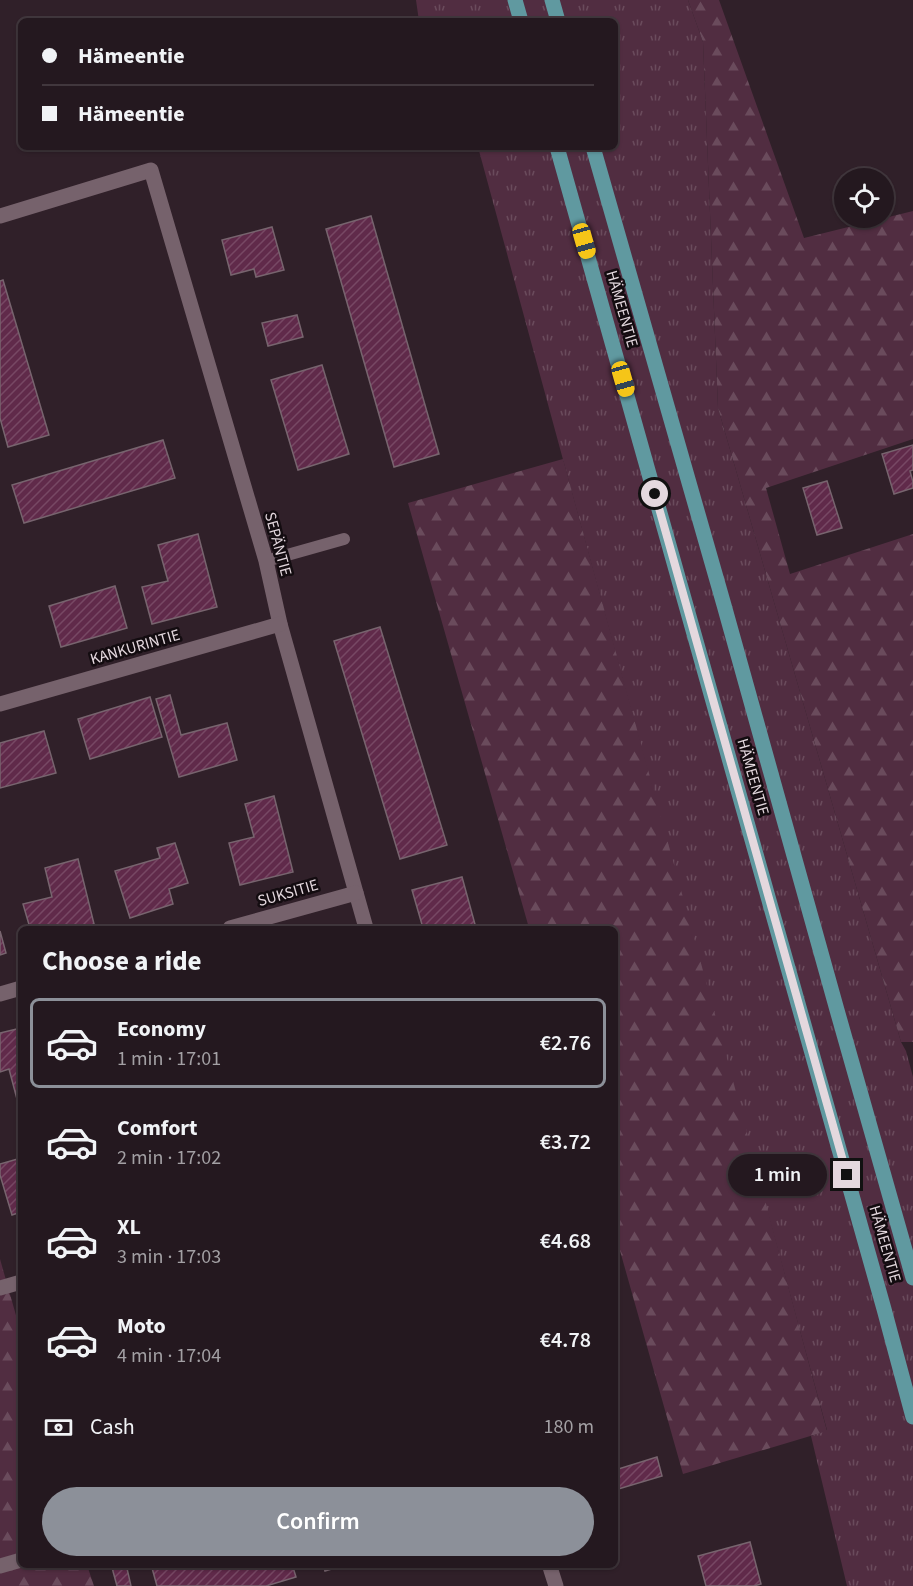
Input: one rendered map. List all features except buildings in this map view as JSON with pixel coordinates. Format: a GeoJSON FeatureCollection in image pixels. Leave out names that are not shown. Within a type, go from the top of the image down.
{"type":"FeatureCollection","features":[{"type":"Feature","properties":{"kind":"main road"},"geometry":{"type":"LineString","coordinates":[[515,0],[520,18]]}},
{"type":"Feature","properties":{"kind":"main road"},"geometry":{"type":"LineString","coordinates":[[552,0],[557,18]]}},
{"type":"Feature","properties":{"kind":"main road","name":"HÄMEENTIE"},"geometry":{"type":"LineString","coordinates":[[558,150],[913,1416]]}},
{"type":"Feature","properties":{"kind":"main road","name":"HÄMEENTIE"},"geometry":{"type":"LineString","coordinates":[[594,150],[913,1278]]}},
{"type":"Feature","properties":{"kind":"street","name":"SEPÄNTIE"},"geometry":{"type":"LineString","coordinates":[[0,216],[151,170],[266,561],[280,624],[365,926]]}},
{"type":"Feature","properties":{"kind":"street","name":"KANKURINTIE"},"geometry":{"type":"LineString","coordinates":[[0,704],[280,624]]}},
{"type":"Feature","properties":{"kind":"street","name":"SUKSITIE"},"geometry":{"type":"LineString","coordinates":[[238,926],[356,893]]}},
{"type":"Feature","properties":{"kind":"street"},"geometry":{"type":"LineString","coordinates":[[0,994],[18,989]]}},
{"type":"Feature","properties":{"kind":"street"},"geometry":{"type":"LineString","coordinates":[[0,1288],[18,1283]]}},
{"type":"Feature","properties":{"kind":"street"},"geometry":{"type":"LineString","coordinates":[[0,1566],[18,1561]]}},
{"type":"Feature","properties":{"kind":"street"},"geometry":{"type":"LineString","coordinates":[[550,1568],[556,1586]]}},
{"type":"Feature","properties":{"kind":"lane"},"geometry":{"type":"LineString","coordinates":[[266,561],[344,539]]}},
{"type":"Feature","properties":{"kind":"green space"},"geometry":{"type":"Polygon","coordinates":[[[416,0],[688,0],[703,42],[718,408],[913,1077],[913,1586],[847,1586],[811,1436],[827,1430],[479,150],[618,150],[618,18],[419,18],[416,0]]]}},
{"type":"Feature","properties":{"kind":"green space"},"geometry":{"type":"Polygon","coordinates":[[[688,0],[719,0],[804,238],[844,228],[894,228],[894,216],[913,211],[913,439],[766,488],[790,574],[913,534],[913,1042],[901,1042],[718,408],[703,42],[688,0]]]}},
{"type":"Feature","properties":{"kind":"green space"},"geometry":{"type":"Polygon","coordinates":[[[563,459],[827,1431],[683,1474],[618,1244],[618,926],[528,926],[408,503],[563,459]]]}},
{"type":"Feature","properties":{"kind":"green space"},"geometry":{"type":"Polygon","coordinates":[[[0,1259],[18,1322],[18,1568],[88,1568],[94,1586],[0,1586],[0,1259]]]}},
{"type":"Feature","properties":{"kind":"route"},"geometry":{"type":"LineString","coordinates":[[655,494],[847,1175]]}}]}
